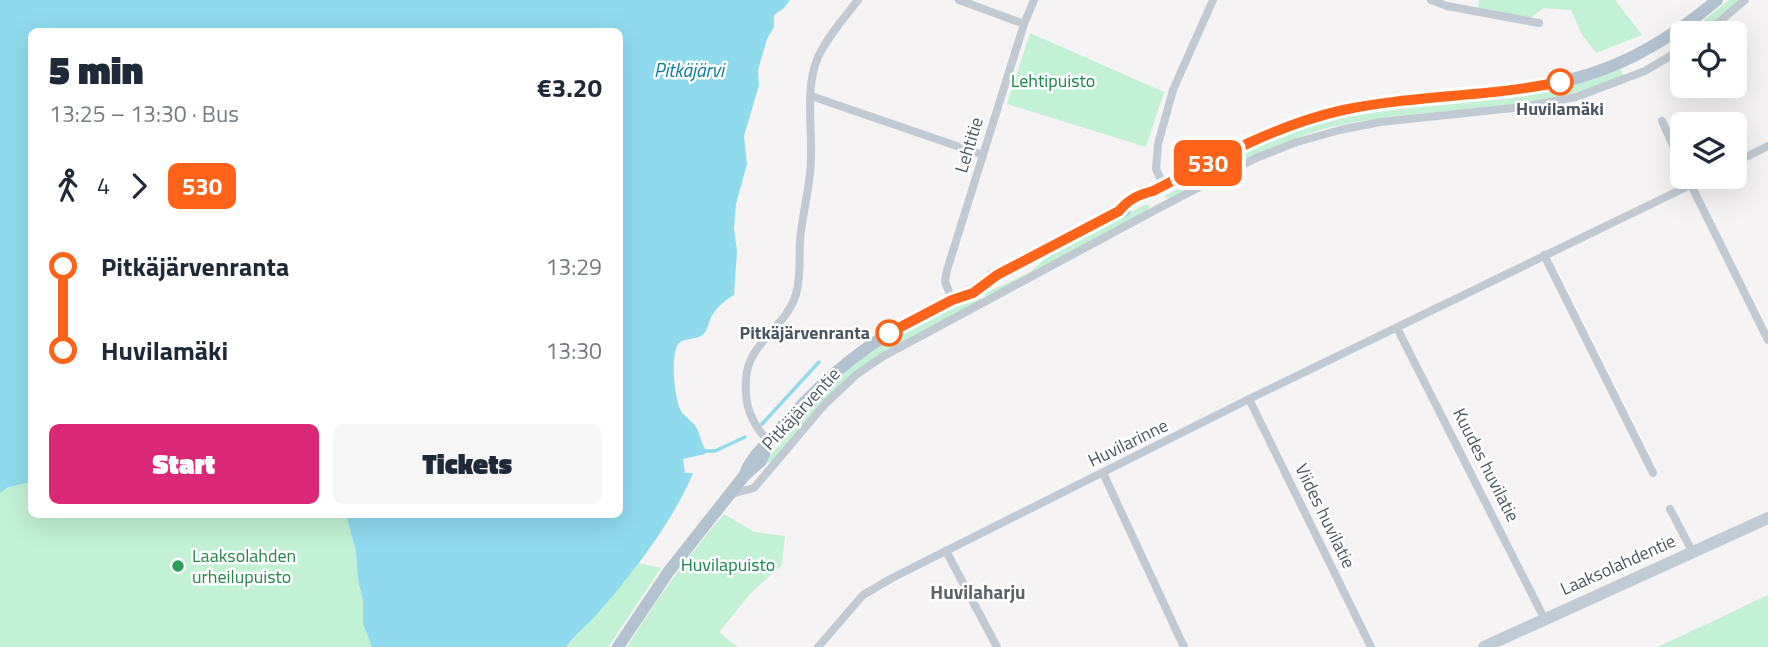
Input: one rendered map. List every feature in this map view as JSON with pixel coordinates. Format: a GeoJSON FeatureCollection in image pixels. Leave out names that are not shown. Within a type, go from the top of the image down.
{"type":"FeatureCollection","features":[{"type":"Feature","properties":{"kind":"main road","name":"Pitkäjärventie"},"geometry":{"type":"LineString","coordinates":[[618,647],[668,570],[744,477],[750,461],[822,382],[887,334],[952,300],[973,293],[997,275],[1119,211],[1132,198],[1158,189],[1276,131],[1342,111],[1419,99],[1518,89],[1592,74],[1621,63],[1670,37],[1717,0]]}},
{"type":"Feature","properties":{"kind":"street"},"geometry":{"type":"LineString","coordinates":[[769,442],[758,431],[749,414],[746,398],[748,363],[752,354],[787,313],[797,291],[800,241],[811,161],[811,96],[814,71],[826,42],[858,0]]}},
{"type":"Feature","properties":{"kind":"street"},"geometry":{"type":"LineString","coordinates":[[959,0],[1024,24]]}},
{"type":"Feature","properties":{"kind":"street","name":"Lehtitie"},"geometry":{"type":"LineString","coordinates":[[952,300],[945,281],[947,270],[1024,24],[1034,0]]}},
{"type":"Feature","properties":{"kind":"street"},"geometry":{"type":"LineString","coordinates":[[1161,207],[1156,169],[1158,144],[1173,90],[1213,0]]}},
{"type":"Feature","properties":{"kind":"street"},"geometry":{"type":"LineString","coordinates":[[1431,0],[1447,6],[1539,23]]}},
{"type":"Feature","properties":{"kind":"street"},"geometry":{"type":"LineString","coordinates":[[1720,21],[1745,0]]}},
{"type":"Feature","properties":{"kind":"street","name":"Pitkäjärventie"},"geometry":{"type":"LineString","coordinates":[[728,495],[754,488],[825,404],[856,375],[882,357],[1256,158],[1297,142],[1380,122],[1522,107],[1576,97],[1645,71],[1670,56]]}},
{"type":"Feature","properties":{"kind":"street"},"geometry":{"type":"LineString","coordinates":[[811,96],[983,155]]}},
{"type":"Feature","properties":{"kind":"street"},"geometry":{"type":"LineString","coordinates":[[1662,121],[1670,139]]}},
{"type":"Feature","properties":{"kind":"street"},"geometry":{"type":"LineString","coordinates":[[1747,156],[1768,146]]}},
{"type":"Feature","properties":{"kind":"street"},"geometry":{"type":"LineString","coordinates":[[1653,473],[1544,255],[1673,189]]}},
{"type":"Feature","properties":{"kind":"street"},"geometry":{"type":"LineString","coordinates":[[1693,189],[1766,330],[1768,340]]}},
{"type":"Feature","properties":{"kind":"street","name":"Huvilarinne"},"geometry":{"type":"LineString","coordinates":[[818,647],[863,595],[1103,472],[1544,255]]}},
{"type":"Feature","properties":{"kind":"street","name":"Kuudes huvilatie"},"geometry":{"type":"LineString","coordinates":[[1397,328],[1544,618]]}},
{"type":"Feature","properties":{"kind":"street","name":"Viides huvilatie"},"geometry":{"type":"LineString","coordinates":[[1250,400],[1371,647]]}},
{"type":"Feature","properties":{"kind":"street"},"geometry":{"type":"LineString","coordinates":[[1103,472],[1184,647]]}},
{"type":"Feature","properties":{"kind":"street"},"geometry":{"type":"LineString","coordinates":[[1670,509],[1692,551]]}},
{"type":"Feature","properties":{"kind":"street","name":"Laaksolahdentie"},"geometry":{"type":"LineString","coordinates":[[1484,647],[1768,518]]}},
{"type":"Feature","properties":{"kind":"street"},"geometry":{"type":"LineString","coordinates":[[946,551],[997,647]]}},
{"type":"Feature","properties":{"kind":"green space"},"geometry":{"type":"Polygon","coordinates":[[[1479,0],[1615,0],[1642,35],[1596,53],[1581,33],[1571,10],[1544,8],[1530,18],[1478,8],[1479,0]]]}},
{"type":"Feature","properties":{"kind":"green space"},"geometry":{"type":"Polygon","coordinates":[[[1729,0],[1740,0],[1715,21],[1703,21],[1729,0]]]}},
{"type":"Feature","properties":{"kind":"green space","name":"Lehtipuisto"},"geometry":{"type":"Polygon","coordinates":[[[1030,33],[1164,92],[1146,147],[1007,104],[1030,33]]]}},
{"type":"Feature","properties":{"kind":"green space"},"geometry":{"type":"Polygon","coordinates":[[[1620,69],[1624,76],[1548,99],[1498,107],[1385,117],[1318,131],[1253,157],[1169,199],[1164,197],[1191,180],[1272,140],[1335,118],[1380,109],[1527,95],[1592,80],[1620,69]]]}},
{"type":"Feature","properties":{"kind":"green space"},"geometry":{"type":"Polygon","coordinates":[[[1146,204],[1150,206],[1147,211],[986,298],[984,294],[1030,272],[1048,256],[1146,204]]]}},
{"type":"Feature","properties":{"kind":"green space"},"geometry":{"type":"Polygon","coordinates":[[[977,295],[982,301],[906,341],[816,410],[770,464],[766,461],[800,420],[849,369],[904,331],[977,295]]]}},
{"type":"Feature","properties":{"kind":"green space","name":"Laaksolahden urheilupuisto"},"geometry":{"type":"Polygon","coordinates":[[[28,424],[28,518],[347,518],[356,551],[363,601],[363,624],[372,647],[0,647],[0,437],[28,424]]]}},
{"type":"Feature","properties":{"kind":"green space","name":"Huvilapuisto"},"geometry":{"type":"Polygon","coordinates":[[[724,514],[754,532],[785,536],[782,565],[751,593],[719,632],[737,647],[627,647],[673,579],[724,514]]]}},
{"type":"Feature","properties":{"kind":"green space"},"geometry":{"type":"Polygon","coordinates":[[[639,563],[661,568],[608,647],[566,647],[600,611],[639,563]]]}},
{"type":"Feature","properties":{"kind":"green space"},"geometry":{"type":"Polygon","coordinates":[[[1768,595],[1768,647],[1658,647],[1768,595]]]}},
{"type":"Feature","properties":{"kind":"water","name":"Pitkäjärvi"},"geometry":{"type":"Polygon","coordinates":[[[0,0],[790,0],[774,15],[774,27],[767,39],[758,70],[759,85],[744,136],[747,164],[736,204],[734,295],[716,310],[702,335],[682,341],[675,352],[674,378],[679,405],[696,427],[707,451],[705,454],[683,459],[685,473],[693,473],[664,527],[612,597],[566,647],[372,647],[363,624],[363,601],[356,551],[347,518],[623,518],[623,28],[28,28],[28,483],[8,487],[0,493],[0,0]]]}},
{"type":"Feature","properties":{"kind":"waterway"},"geometry":{"type":"LineString","coordinates":[[762,424],[819,362]]}},
{"type":"Feature","properties":{"kind":"waterway"},"geometry":{"type":"LineString","coordinates":[[707,451],[715,451],[745,437]]}},
{"type":"Feature","properties":{"kind":"bus line","name":"530"},"geometry":{"type":"LineString","coordinates":[[889,333],[952,300],[973,293],[997,275],[1119,211],[1137,196],[1153,191],[1276,131],[1311,119],[1377,104],[1505,91],[1560,82]]}},
{"type":"Feature","properties":{"kind":"place","name":"Huvilamäki"},"geometry":{"type":"Point","coordinates":[1560,82]}},
{"type":"Feature","properties":{"kind":"place","name":"Pitkäjärvenranta"},"geometry":{"type":"Point","coordinates":[889,333]}},
{"type":"Feature","properties":{"kind":"place","name":"Laaksolahden urheilupuisto"},"geometry":{"type":"Point","coordinates":[178,566]}},
{"type":"Feature","properties":{"kind":"district","name":"Huvilaharju"},"geometry":{"type":"Point","coordinates":[978,592]}}]}
